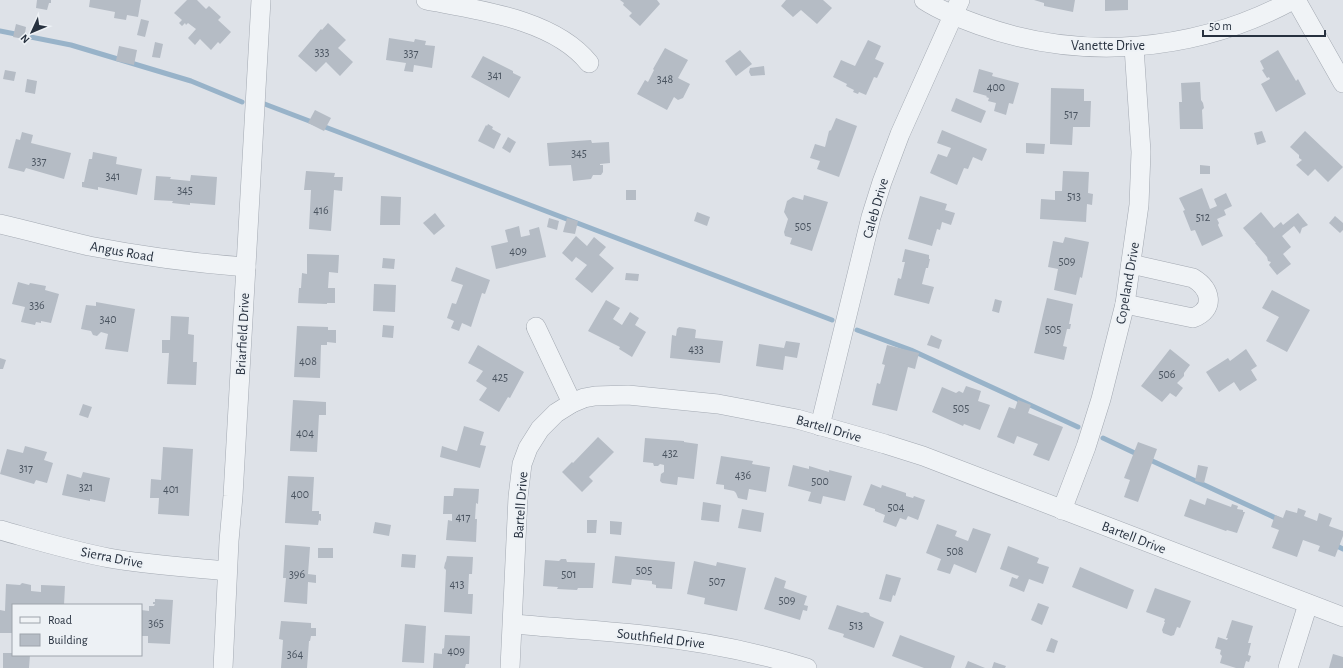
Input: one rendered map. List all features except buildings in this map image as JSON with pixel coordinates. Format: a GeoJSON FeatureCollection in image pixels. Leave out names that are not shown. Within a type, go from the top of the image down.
{"type":"FeatureCollection","features":[{"type":"Feature","properties":{"kind":"street","name":"Briarfield Drive"},"geometry":{"type":"LineString","coordinates":[[223,668],[227,571],[234,488],[261,0]]}},
{"type":"Feature","properties":{"kind":"street"},"geometry":{"type":"LineString","coordinates":[[426,0],[493,13],[526,23],[550,33],[571,45],[582,54],[589,63]]}},
{"type":"Feature","properties":{"kind":"street","name":"Vanette Drive"},"geometry":{"type":"LineString","coordinates":[[924,0],[957,8],[998,32],[1040,42],[1083,47],[1134,47],[1188,39],[1214,33],[1257,18],[1294,0]]}},
{"type":"Feature","properties":{"kind":"street"},"geometry":{"type":"LineString","coordinates":[[1294,0],[1343,83]]}},
{"type":"Feature","properties":{"kind":"street","name":"Caleb Drive"},"geometry":{"type":"LineString","coordinates":[[820,426],[871,217],[882,182],[900,134],[957,8]]}},
{"type":"Feature","properties":{"kind":"street","name":"Copeland Drive"},"geometry":{"type":"LineString","coordinates":[[1062,510],[1086,447],[1101,399],[1125,304],[1139,205],[1141,152],[1134,47]]}},
{"type":"Feature","properties":{"kind":"street","name":"Angus Road"},"geometry":{"type":"LineString","coordinates":[[0,224],[89,246],[200,264],[246,267]]}},
{"type":"Feature","properties":{"kind":"street"},"geometry":{"type":"LineString","coordinates":[[1125,304],[1193,318],[1200,315],[1208,306],[1206,291],[1200,282],[1193,278],[1131,264]]}},
{"type":"Feature","properties":{"kind":"street"},"geometry":{"type":"LineString","coordinates":[[536,327],[572,403]]}},
{"type":"Feature","properties":{"kind":"street","name":"Bartell Drive"},"geometry":{"type":"LineString","coordinates":[[510,668],[518,498],[522,464],[528,448],[540,429],[556,412],[584,398],[595,396],[628,395],[718,404],[797,419],[885,444],[923,456],[1343,617]]}},
{"type":"Feature","properties":{"kind":"street","name":"Sierra Drive"},"geometry":{"type":"LineString","coordinates":[[0,530],[47,544],[108,558],[227,571]]}},
{"type":"Feature","properties":{"kind":"street"},"geometry":{"type":"LineString","coordinates":[[1288,668],[1308,604]]}},
{"type":"Feature","properties":{"kind":"street","name":"Southfield Drive"},"geometry":{"type":"LineString","coordinates":[[513,624],[643,634],[705,643],[770,657],[807,668]]}},
{"type":"Feature","properties":{"kind":"waterway"},"geometry":{"type":"LineString","coordinates":[[0,31],[71,45],[191,81],[242,102]]}},
{"type":"Feature","properties":{"kind":"waterway"},"geometry":{"type":"LineString","coordinates":[[262,103],[832,320]]}},
{"type":"Feature","properties":{"kind":"waterway"},"geometry":{"type":"LineString","coordinates":[[857,330],[911,350],[1078,427]]}},
{"type":"Feature","properties":{"kind":"waterway"},"geometry":{"type":"LineString","coordinates":[[1103,438],[1139,455]]}},
{"type":"Feature","properties":{"kind":"waterway"},"geometry":{"type":"LineString","coordinates":[[1148,459],[1280,520]]}},
{"type":"Feature","properties":{"kind":"waterway"},"geometry":{"type":"LineString","coordinates":[[1333,544],[1343,549]]}}]}
